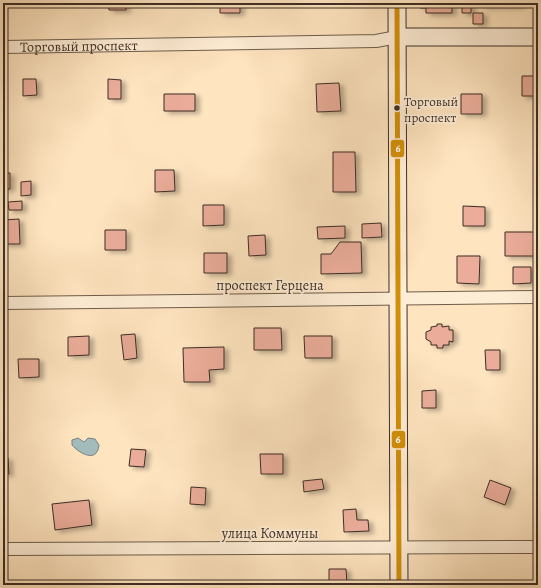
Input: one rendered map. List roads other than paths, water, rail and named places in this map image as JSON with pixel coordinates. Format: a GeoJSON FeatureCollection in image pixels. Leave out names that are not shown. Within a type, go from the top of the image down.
{"type":"FeatureCollection","features":[{"type":"Feature","properties":{"kind":"street"},"geometry":{"type":"LineString","coordinates":[[397,3],[399,585]]}},
{"type":"Feature","properties":{"kind":"street","name":"Торговый проспект"},"geometry":{"type":"LineString","coordinates":[[3,46],[376,41],[397,37],[538,37]]}},
{"type":"Feature","properties":{"kind":"street","name":"проспект Герцена"},"geometry":{"type":"LineString","coordinates":[[3,303],[538,297]]}},
{"type":"Feature","properties":{"kind":"street","name":"улица Коммуны"},"geometry":{"type":"LineString","coordinates":[[3,550],[538,547]]}},
{"type":"Feature","properties":{"kind":"water"},"geometry":{"type":"Polygon","coordinates":[[[78,438],[84,442],[88,438],[95,439],[99,445],[98,451],[91,455],[83,454],[72,445],[72,440],[78,438]]]}},
{"type":"Feature","properties":{"kind":"place","name":"Торговый проспект"},"geometry":{"type":"Point","coordinates":[397,108]}}]}
